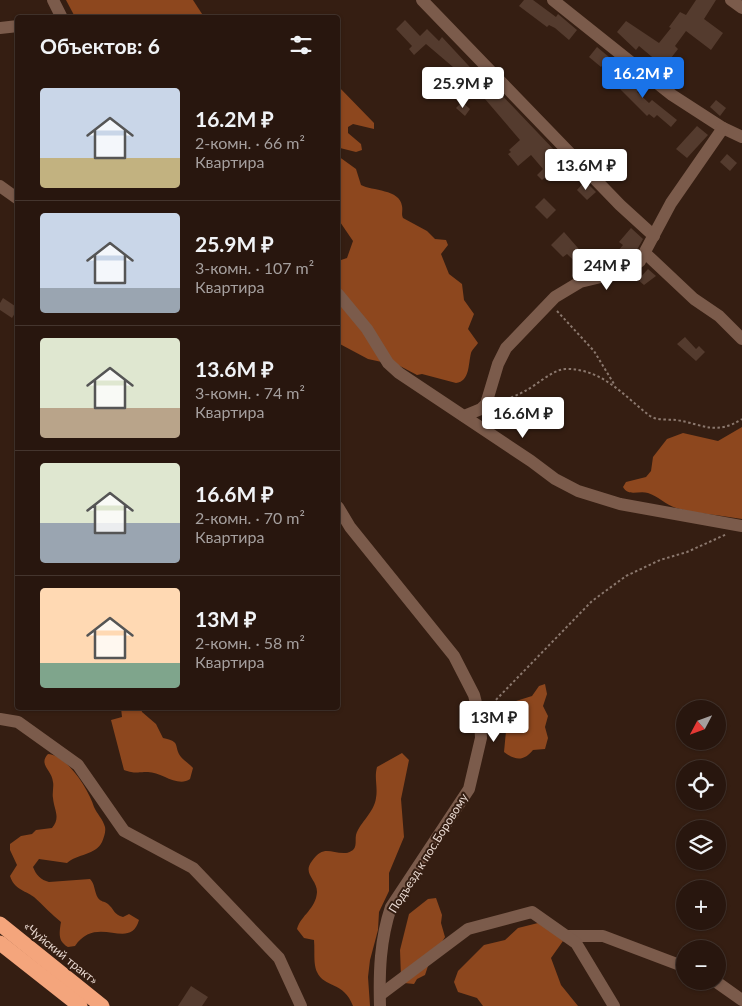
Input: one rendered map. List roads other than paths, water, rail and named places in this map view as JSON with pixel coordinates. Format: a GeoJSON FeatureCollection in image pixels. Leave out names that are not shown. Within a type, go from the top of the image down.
{"type":"FeatureCollection","features":[{"type":"Feature","properties":{"kind":"highway","name":"«Чуйский тракт»"},"geometry":{"type":"LineString","coordinates":[[0,924],[102,1006]]}},
{"type":"Feature","properties":{"kind":"highway"},"geometry":{"type":"LineString","coordinates":[[0,943],[80,1006]]}},
{"type":"Feature","properties":{"kind":"street"},"geometry":{"type":"LineString","coordinates":[[53,0],[60,15]]}},
{"type":"Feature","properties":{"kind":"street"},"geometry":{"type":"LineString","coordinates":[[422,0],[620,205],[654,236]]}},
{"type":"Feature","properties":{"kind":"street"},"geometry":{"type":"LineString","coordinates":[[553,0],[672,95],[722,128],[742,137]]}},
{"type":"Feature","properties":{"kind":"street"},"geometry":{"type":"LineString","coordinates":[[731,0],[742,8]]}},
{"type":"Feature","properties":{"kind":"street"},"geometry":{"type":"LineString","coordinates":[[0,28],[15,26]]}},
{"type":"Feature","properties":{"kind":"street"},"geometry":{"type":"LineString","coordinates":[[464,416],[481,409],[489,400],[498,364],[506,348],[549,303],[567,288],[580,282],[626,271],[634,267],[645,253],[671,203],[722,128]]}},
{"type":"Feature","properties":{"kind":"street"},"geometry":{"type":"LineString","coordinates":[[0,186],[15,197]]}},
{"type":"Feature","properties":{"kind":"street"},"geometry":{"type":"LineString","coordinates":[[645,253],[694,299],[719,316],[742,339]]}},
{"type":"Feature","properties":{"kind":"street"},"geometry":{"type":"LineString","coordinates":[[340,296],[368,328],[388,363],[399,373],[531,461],[555,480],[578,492],[620,504],[737,529]]}},
{"type":"Feature","properties":{"kind":"street","name":"Подъезд к пос.Боровому"},"geometry":{"type":"LineString","coordinates":[[340,510],[350,527],[454,656],[474,695],[480,719],[481,738],[469,789],[391,907],[381,947],[380,1000]]}},
{"type":"Feature","properties":{"kind":"street"},"geometry":{"type":"LineString","coordinates":[[0,720],[18,722],[78,765],[124,831],[192,868],[279,958],[301,1006]]}},
{"type":"Feature","properties":{"kind":"street"},"geometry":{"type":"LineString","coordinates":[[380,1000],[468,930],[532,912],[576,943],[614,1006]]}},
{"type":"Feature","properties":{"kind":"street"},"geometry":{"type":"LineString","coordinates":[[566,936],[603,936],[676,964]]}},
{"type":"Feature","properties":{"kind":"street"},"geometry":{"type":"LineString","coordinates":[[726,989],[742,1000]]}}]}
